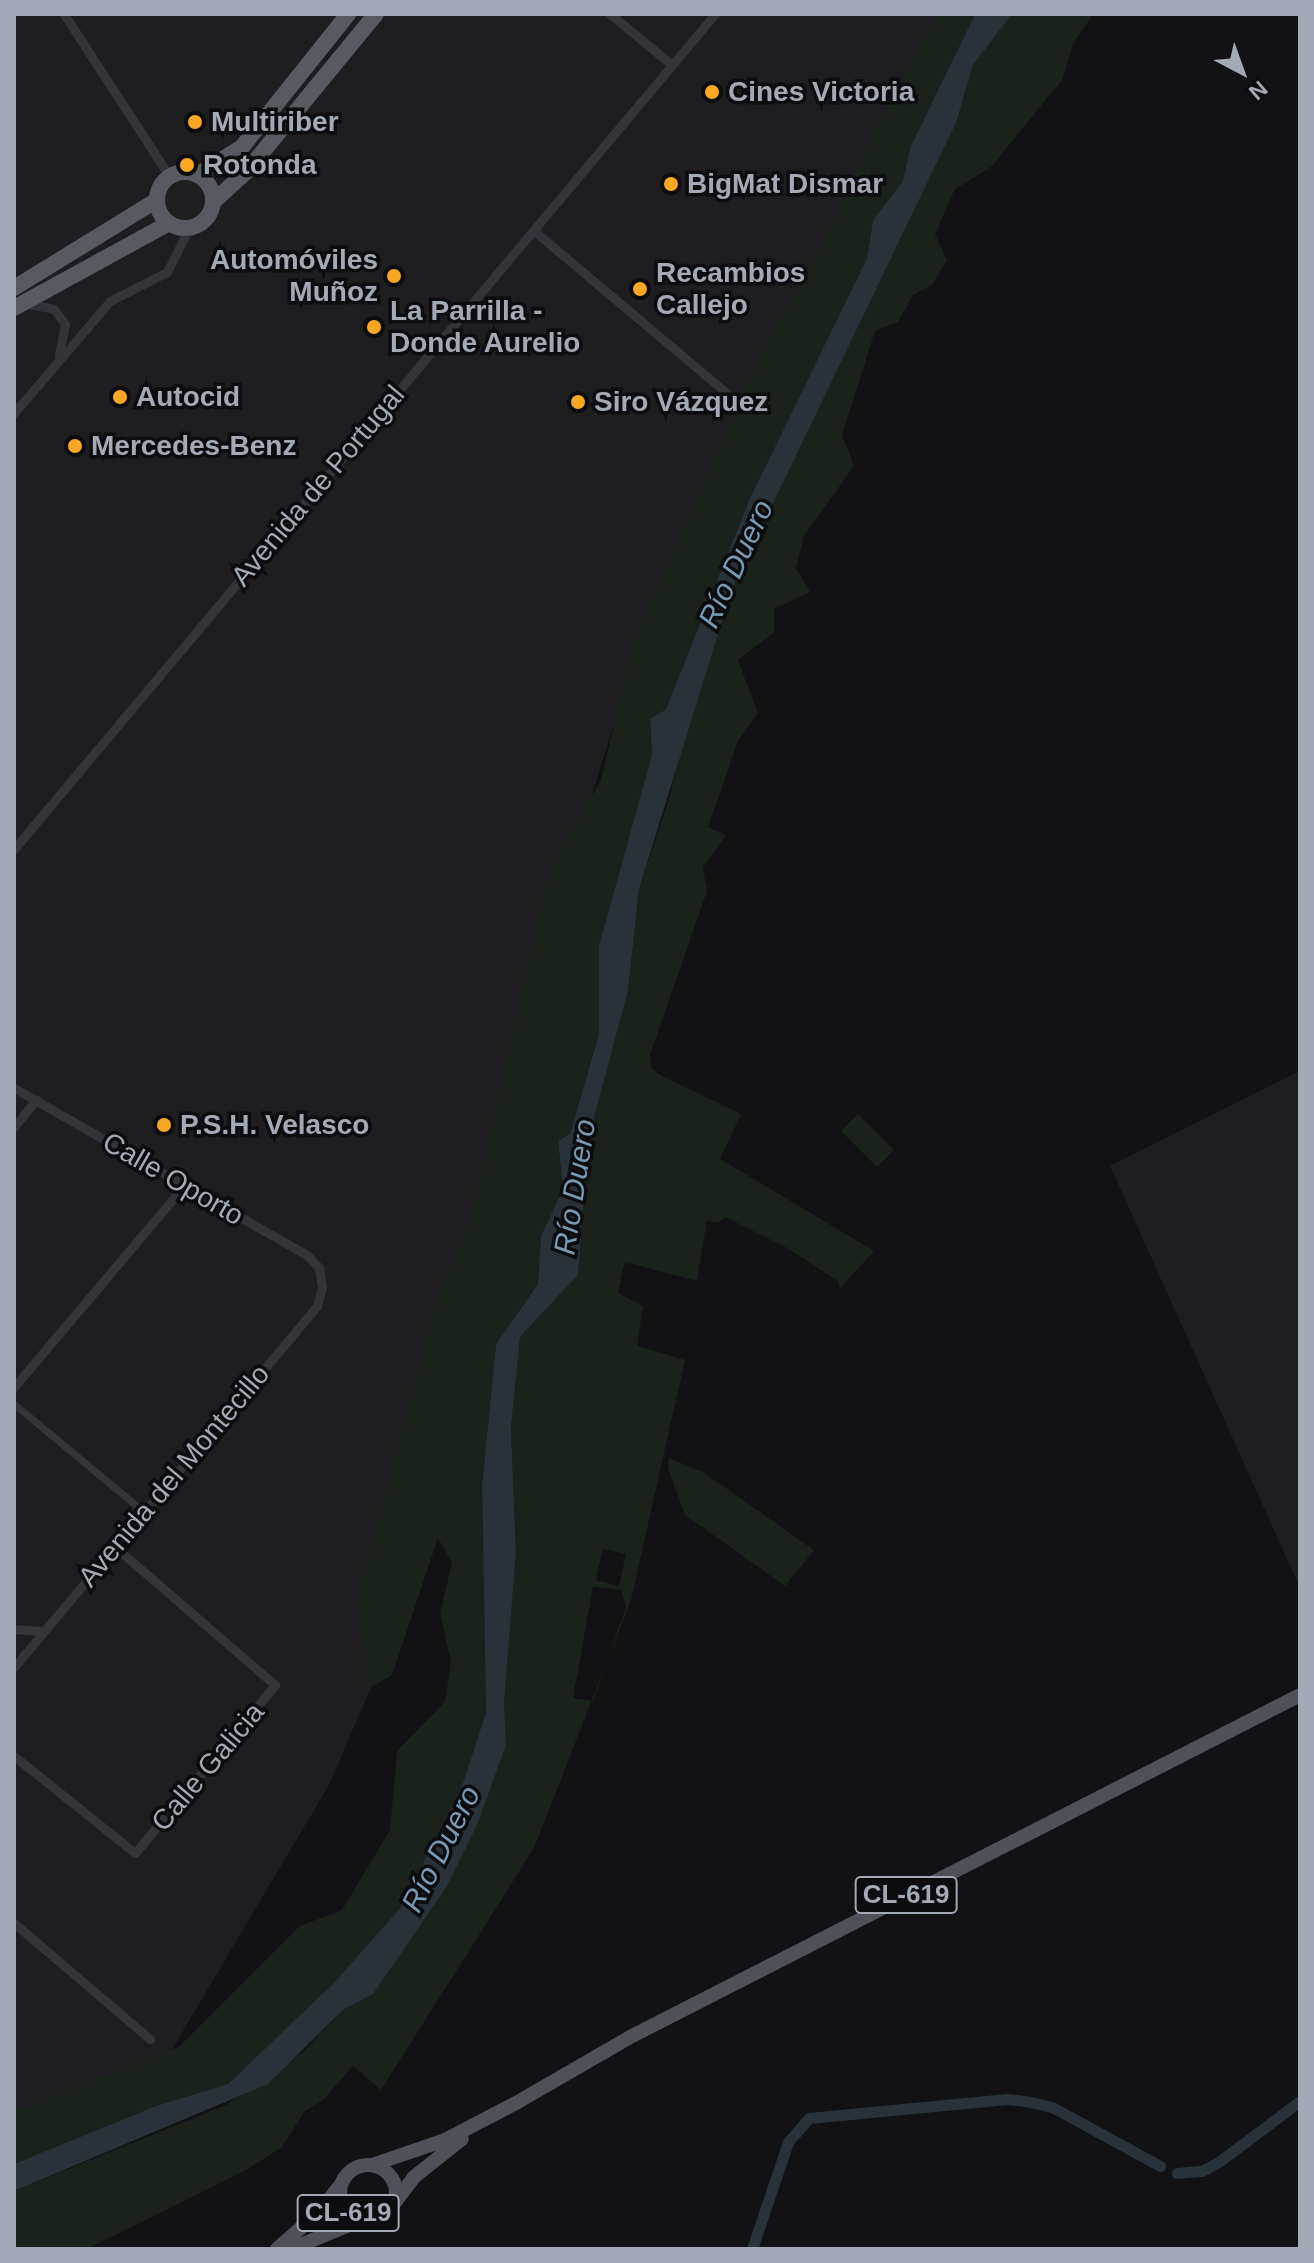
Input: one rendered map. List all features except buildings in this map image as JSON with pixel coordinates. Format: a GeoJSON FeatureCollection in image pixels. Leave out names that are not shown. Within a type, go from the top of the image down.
{"type":"FeatureCollection","features":[{"type":"Feature","properties":{"kind":"highway"},"geometry":{"type":"LineString","coordinates":[[16,300],[157,200],[170,177],[197,175],[242,147],[348,14]]}},
{"type":"Feature","properties":{"kind":"highway"},"geometry":{"type":"LineString","coordinates":[[16,300],[80,273],[169,223],[189,228],[206,219],[213,202],[247,171],[376,14]]}},
{"type":"Feature","properties":{"kind":"highway"},"geometry":{"type":"LineString","coordinates":[[197,175],[210,186],[213,202]]}},
{"type":"Feature","properties":{"kind":"highway"},"geometry":{"type":"LineString","coordinates":[[157,200],[169,223]]}},
{"type":"Feature","properties":{"kind":"main road","name":"CL-619"},"geometry":{"type":"LineString","coordinates":[[277,2249],[320,2211],[356,2168],[445,2140],[648,2028],[1300,1695]]}},
{"type":"Feature","properties":{"kind":"main road","name":"CL-619"},"geometry":{"type":"LineString","coordinates":[[291,2249],[359,2221],[383,2217],[395,2201],[451,2147],[516,2103]]}},
{"type":"Feature","properties":{"kind":"main road","name":"CL-619"},"geometry":{"type":"LineString","coordinates":[[372,2165],[389,2174],[395,2201]]}},
{"type":"Feature","properties":{"kind":"main road","name":"CL-619"},"geometry":{"type":"LineString","coordinates":[[342,2181],[340,2200],[359,2221]]}},
{"type":"Feature","properties":{"kind":"street"},"geometry":{"type":"LineString","coordinates":[[64,14],[170,177]]}},
{"type":"Feature","properties":{"kind":"street"},"geometry":{"type":"LineString","coordinates":[[610,14],[672,65]]}},
{"type":"Feature","properties":{"kind":"street","name":"Avenida de Portugal"},"geometry":{"type":"LineString","coordinates":[[14,849],[715,14]]}},
{"type":"Feature","properties":{"kind":"street"},"geometry":{"type":"LineString","coordinates":[[14,413],[110,301],[167,272],[189,228]]}},
{"type":"Feature","properties":{"kind":"street"},"geometry":{"type":"LineString","coordinates":[[533,230],[729,395]]}},
{"type":"Feature","properties":{"kind":"street"},"geometry":{"type":"LineString","coordinates":[[16,300],[54,309],[65,324],[64,347],[50,370]]}},
{"type":"Feature","properties":{"kind":"street","name":"Calle Oporto"},"geometry":{"type":"LineString","coordinates":[[14,1088],[307,1255],[322,1279]]}},
{"type":"Feature","properties":{"kind":"street"},"geometry":{"type":"LineString","coordinates":[[14,1127],[36,1100]]}},
{"type":"Feature","properties":{"kind":"street"},"geometry":{"type":"LineString","coordinates":[[14,1387],[184,1186]]}},
{"type":"Feature","properties":{"kind":"street","name":"Avenida del Montecillo"},"geometry":{"type":"LineString","coordinates":[[16,1661],[317,1306],[322,1279]]}},
{"type":"Feature","properties":{"kind":"street"},"geometry":{"type":"LineString","coordinates":[[14,1404],[144,1512]]}},
{"type":"Feature","properties":{"kind":"street","name":"Calle Galicia"},"geometry":{"type":"LineString","coordinates":[[14,1756],[135,1853],[275,1685],[115,1547]]}},
{"type":"Feature","properties":{"kind":"street"},"geometry":{"type":"LineString","coordinates":[[14,1629],[44,1631]]}},
{"type":"Feature","properties":{"kind":"street"},"geometry":{"type":"LineString","coordinates":[[14,1923],[150,2039]]}},
{"type":"Feature","properties":{"kind":"shaded area"},"geometry":{"type":"Polygon","coordinates":[[[14,14],[952,14],[625,688],[555,915],[375,1678],[329,1785],[171,2051],[14,2131],[14,14]]]}},
{"type":"Feature","properties":{"kind":"shaded area"},"geometry":{"type":"Polygon","coordinates":[[[937,14],[975,14],[910,148],[903,181],[873,220],[867,258],[750,498],[666,709],[650,719],[652,755],[600,992],[599,1033],[570,1134],[558,1142],[563,1189],[541,1236],[538,1284],[496,1344],[482,1485],[486,1712],[463,1783],[401,1907],[336,1982],[228,2084],[156,2106],[14,2164],[14,2112],[179,2047],[300,1926],[342,1910],[390,1830],[397,1751],[445,1702],[451,1662],[440,1613],[452,1563],[438,1538],[392,1675],[366,1690],[362,1609],[356,1606],[438,1298],[473,1214],[545,890],[565,841],[601,780],[633,644],[765,347],[826,239],[877,127],[937,14]]]}},
{"type":"Feature","properties":{"kind":"shaded area"},"geometry":{"type":"Polygon","coordinates":[[[1012,14],[1093,14],[1073,44],[1062,80],[991,167],[955,189],[935,234],[947,260],[932,285],[913,295],[898,322],[875,331],[842,435],[854,466],[804,536],[796,568],[810,592],[774,609],[774,632],[738,660],[758,713],[738,741],[708,827],[726,835],[703,868],[707,891],[650,1055],[652,1068],[660,1075],[741,1114],[720,1159],[874,1251],[840,1288],[838,1281],[787,1248],[725,1217],[718,1223],[707,1220],[697,1281],[625,1262],[618,1293],[643,1306],[637,1346],[685,1360],[631,1600],[606,1663],[626,1607],[621,1590],[593,1587],[573,1698],[592,1701],[534,1848],[381,2090],[353,2066],[324,2099],[305,2111],[282,2147],[246,2170],[87,2249],[14,2249],[14,2191],[226,2105],[302,2053],[344,2009],[373,1994],[506,1745],[504,1702],[516,1553],[511,1428],[520,1337],[578,1275],[589,1137],[628,991],[639,889],[671,793],[683,733],[732,589],[956,123],[973,65],[1012,14]],[[603,1549],[596,1580],[619,1586],[626,1554],[603,1549]]]}},
{"type":"Feature","properties":{"kind":"shaded area"},"geometry":{"type":"Polygon","coordinates":[[[1300,1071],[1300,1588],[1110,1166],[1300,1071]]]}},
{"type":"Feature","properties":{"kind":"shaded area"},"geometry":{"type":"Polygon","coordinates":[[[858,1114],[894,1150],[877,1167],[841,1131],[858,1114]]]}},
{"type":"Feature","properties":{"kind":"shaded area"},"geometry":{"type":"Polygon","coordinates":[[[669,1458],[703,1472],[814,1550],[785,1586],[685,1515],[668,1469],[669,1458]]]}},
{"type":"Feature","properties":{"kind":"water","name":"Río Duero"},"geometry":{"type":"Polygon","coordinates":[[[975,14],[1012,14],[973,65],[956,123],[732,589],[639,889],[628,991],[589,1137],[578,1275],[520,1337],[511,1428],[516,1553],[504,1702],[506,1745],[477,1825],[446,1888],[373,1994],[344,2009],[268,2084],[14,2191],[14,2164],[156,2106],[228,2084],[335,1982],[401,1907],[463,1783],[486,1712],[482,1485],[496,1344],[538,1284],[541,1236],[563,1189],[558,1141],[570,1134],[599,1034],[599,946],[652,755],[650,719],[666,709],[750,498],[867,258],[873,220],[903,181],[910,148],[975,14]]]}},
{"type":"Feature","properties":{"kind":"waterway"},"geometry":{"type":"LineString","coordinates":[[752,2249],[788,2142],[809,2118],[1007,2099],[1030,2102],[1052,2107],[1160,2166]]}},
{"type":"Feature","properties":{"kind":"waterway"},"geometry":{"type":"LineString","coordinates":[[1177,2173],[1202,2171],[1220,2161],[1300,2101]]}},
{"type":"Feature","properties":{"kind":"place","name":"Cines Victoria"},"geometry":{"type":"Point","coordinates":[712,92]}},
{"type":"Feature","properties":{"kind":"place","name":"Multiriber"},"geometry":{"type":"Point","coordinates":[195,122]}},
{"type":"Feature","properties":{"kind":"place","name":"Rotonda"},"geometry":{"type":"Point","coordinates":[187,165]}},
{"type":"Feature","properties":{"kind":"place","name":"BigMat Dismar"},"geometry":{"type":"Point","coordinates":[671,184]}},
{"type":"Feature","properties":{"kind":"place","name":"Automóviles Muñoz"},"geometry":{"type":"Point","coordinates":[394,276]}},
{"type":"Feature","properties":{"kind":"place","name":"Recambios Callejo"},"geometry":{"type":"Point","coordinates":[640,289]}},
{"type":"Feature","properties":{"kind":"place","name":"La Parrilla - Donde Aurelio"},"geometry":{"type":"Point","coordinates":[374,327]}},
{"type":"Feature","properties":{"kind":"place","name":"Autocid"},"geometry":{"type":"Point","coordinates":[120,397]}},
{"type":"Feature","properties":{"kind":"place","name":"Siro Vázquez"},"geometry":{"type":"Point","coordinates":[578,402]}},
{"type":"Feature","properties":{"kind":"place","name":"Mercedes-Benz"},"geometry":{"type":"Point","coordinates":[75,446]}},
{"type":"Feature","properties":{"kind":"place","name":"P.S.H. Velasco"},"geometry":{"type":"Point","coordinates":[164,1125]}}]}
